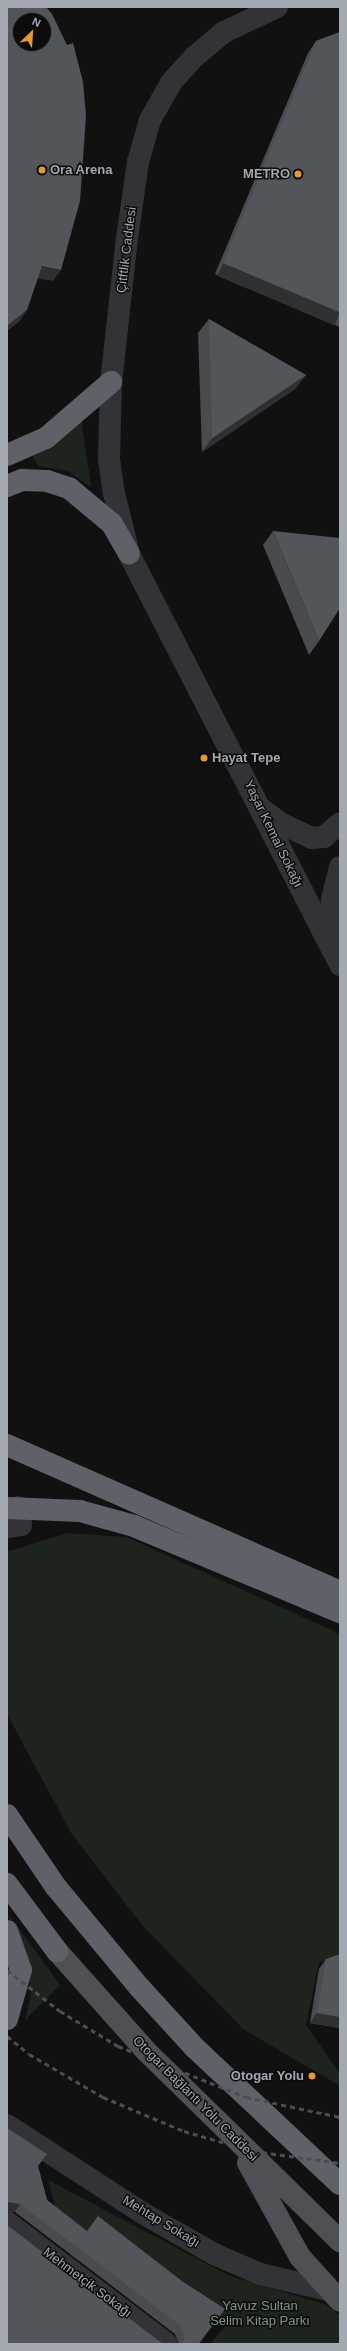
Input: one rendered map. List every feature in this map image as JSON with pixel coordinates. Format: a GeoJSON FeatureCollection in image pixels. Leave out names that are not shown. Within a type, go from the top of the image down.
{"type":"FeatureCollection","features":[{"type":"Feature","properties":{"kind":"highway"},"geometry":{"type":"LineString","coordinates":[[7,455],[46,438],[111,382]]}},
{"type":"Feature","properties":{"kind":"highway"},"geometry":{"type":"LineString","coordinates":[[7,486],[22,480],[47,481],[69,488],[112,524],[129,554]]}},
{"type":"Feature","properties":{"kind":"highway"},"geometry":{"type":"LineString","coordinates":[[7,1445],[256,1552],[340,1592]]}},
{"type":"Feature","properties":{"kind":"highway"},"geometry":{"type":"LineString","coordinates":[[12,1507],[103,1517],[134,1526],[340,1612]]}},
{"type":"Feature","properties":{"kind":"highway"},"geometry":{"type":"LineString","coordinates":[[246,1572],[256,1552]]}},
{"type":"Feature","properties":{"kind":"highway"},"geometry":{"type":"LineString","coordinates":[[7,1815],[56,1887],[140,1988],[195,2048],[340,2184]]}},
{"type":"Feature","properties":{"kind":"highway"},"geometry":{"type":"LineString","coordinates":[[7,1884],[57,1951]]}},
{"type":"Feature","properties":{"kind":"highway"},"geometry":{"type":"LineString","coordinates":[[7,1932],[21,1970],[14,2004],[7,2020]]}},
{"type":"Feature","properties":{"kind":"main road","name":"Otogar Bağlantı Yolu Caddesi"},"geometry":{"type":"LineString","coordinates":[[57,1951],[146,2051],[220,2127],[323,2223],[340,2241]]}},
{"type":"Feature","properties":{"kind":"main road"},"geometry":{"type":"LineString","coordinates":[[220,2127],[250,2165],[300,2257],[334,2295]]}},
{"type":"Feature","properties":{"kind":"main road"},"geometry":{"type":"LineString","coordinates":[[323,2223],[340,2238]]}},
{"type":"Feature","properties":{"kind":"street","name":"Çitftlik Caddesi"},"geometry":{"type":"LineString","coordinates":[[129,554],[114,493],[109,459],[111,382],[138,162],[150,120],[171,82],[195,56],[224,32],[277,7]]}},
{"type":"Feature","properties":{"kind":"street","name":"Yaşar Kemal Sokağı"},"geometry":{"type":"LineString","coordinates":[[129,554],[340,965]]}},
{"type":"Feature","properties":{"kind":"street"},"geometry":{"type":"LineString","coordinates":[[259,807],[282,824],[312,838],[324,837],[340,823]]}},
{"type":"Feature","properties":{"kind":"street"},"geometry":{"type":"LineString","coordinates":[[340,867],[332,900],[340,939]]}},
{"type":"Feature","properties":{"kind":"street"},"geometry":{"type":"LineString","coordinates":[[7,1527],[21,1525],[12,1507]]}},
{"type":"Feature","properties":{"kind":"street","name":"Mehtap Sokağı"},"geometry":{"type":"LineString","coordinates":[[7,2125],[144,2214],[214,2254],[260,2274],[334,2295]]}},
{"type":"Feature","properties":{"kind":"street","name":"Mehmetçik Sokağı"},"geometry":{"type":"LineString","coordinates":[[7,2222],[167,2344]]}},
{"type":"Feature","properties":{"kind":"green space"},"geometry":{"type":"Polygon","coordinates":[[[81,419],[91,485],[89,486],[68,471],[38,466],[32,455],[81,419]]]}},
{"type":"Feature","properties":{"kind":"green space"},"geometry":{"type":"Polygon","coordinates":[[[67,1533],[126,1537],[340,1634],[340,1958],[319,1962],[306,2025],[340,2074],[340,2086],[243,2029],[143,1926],[71,1833],[7,1714],[7,1552],[67,1533]]]}},
{"type":"Feature","properties":{"kind":"green space"},"geometry":{"type":"Polygon","coordinates":[[[7,1912],[60,1985],[25,2020],[31,1995],[28,1963],[7,1912]]]}},
{"type":"Feature","properties":{"kind":"green space","name":"Yavuz Sultan Selim Kitap Parkı"},"geometry":{"type":"Polygon","coordinates":[[[48,2180],[230,2276],[324,2304],[340,2315],[340,2344],[210,2344],[229,2322],[56,2210],[48,2180]]]}},
{"type":"Feature","properties":{"kind":"building","name":"Ora Arena"},"geometry":{"type":"Polygon","coordinates":[[[7,7],[46,7],[50,12],[12,12],[12,52],[52,52],[52,14],[67,45],[73,43],[83,82],[86,116],[80,201],[61,270],[42,266],[27,310],[7,326],[7,7]]]}},
{"type":"Feature","properties":{"kind":"building","name":"METRO"},"geometry":{"type":"Polygon","coordinates":[[[340,32],[340,312],[223,263],[316,41],[340,32]]]}},
{"type":"Feature","properties":{"kind":"building"},"geometry":{"type":"Polygon","coordinates":[[[209,319],[306,375],[212,438],[209,319]]]}},
{"type":"Feature","properties":{"kind":"building"},"geometry":{"type":"Polygon","coordinates":[[[273,531],[340,538],[340,608],[319,641],[273,531]]]}},
{"type":"Feature","properties":{"kind":"building"},"geometry":{"type":"Polygon","coordinates":[[[340,1954],[340,2017],[317,2013],[326,1959],[340,1954]]]}},
{"type":"Feature","properties":{"kind":"building"},"geometry":{"type":"Polygon","coordinates":[[[7,2128],[47,2154],[38,2166],[47,2200],[87,2231],[98,2216],[183,2282],[225,2309],[198,2344],[182,2344],[185,2337],[181,2326],[20,2204],[7,2203],[7,2128]]]}},
{"type":"Feature","properties":{"kind":"building"},"geometry":{"type":"Polygon","coordinates":[[[7,2225],[163,2344],[7,2344],[7,2225]]]}},
{"type":"Feature","properties":{"kind":"railway"},"geometry":{"type":"LineString","coordinates":[[7,1970],[60,2011],[118,2046],[246,2097],[340,2117]]}},
{"type":"Feature","properties":{"kind":"railway"},"geometry":{"type":"LineString","coordinates":[[7,2036],[29,2054],[103,2097],[184,2131],[253,2151],[340,2163]]}},
{"type":"Feature","properties":{"kind":"place","name":"Ora Arena"},"geometry":{"type":"Point","coordinates":[42,170]}},
{"type":"Feature","properties":{"kind":"place","name":"METRO"},"geometry":{"type":"Point","coordinates":[298,174]}},
{"type":"Feature","properties":{"kind":"place","name":"Hayat Tepe"},"geometry":{"type":"Point","coordinates":[204,758]}},
{"type":"Feature","properties":{"kind":"place","name":"Otogar Yolu"},"geometry":{"type":"Point","coordinates":[312,2076]}}]}
